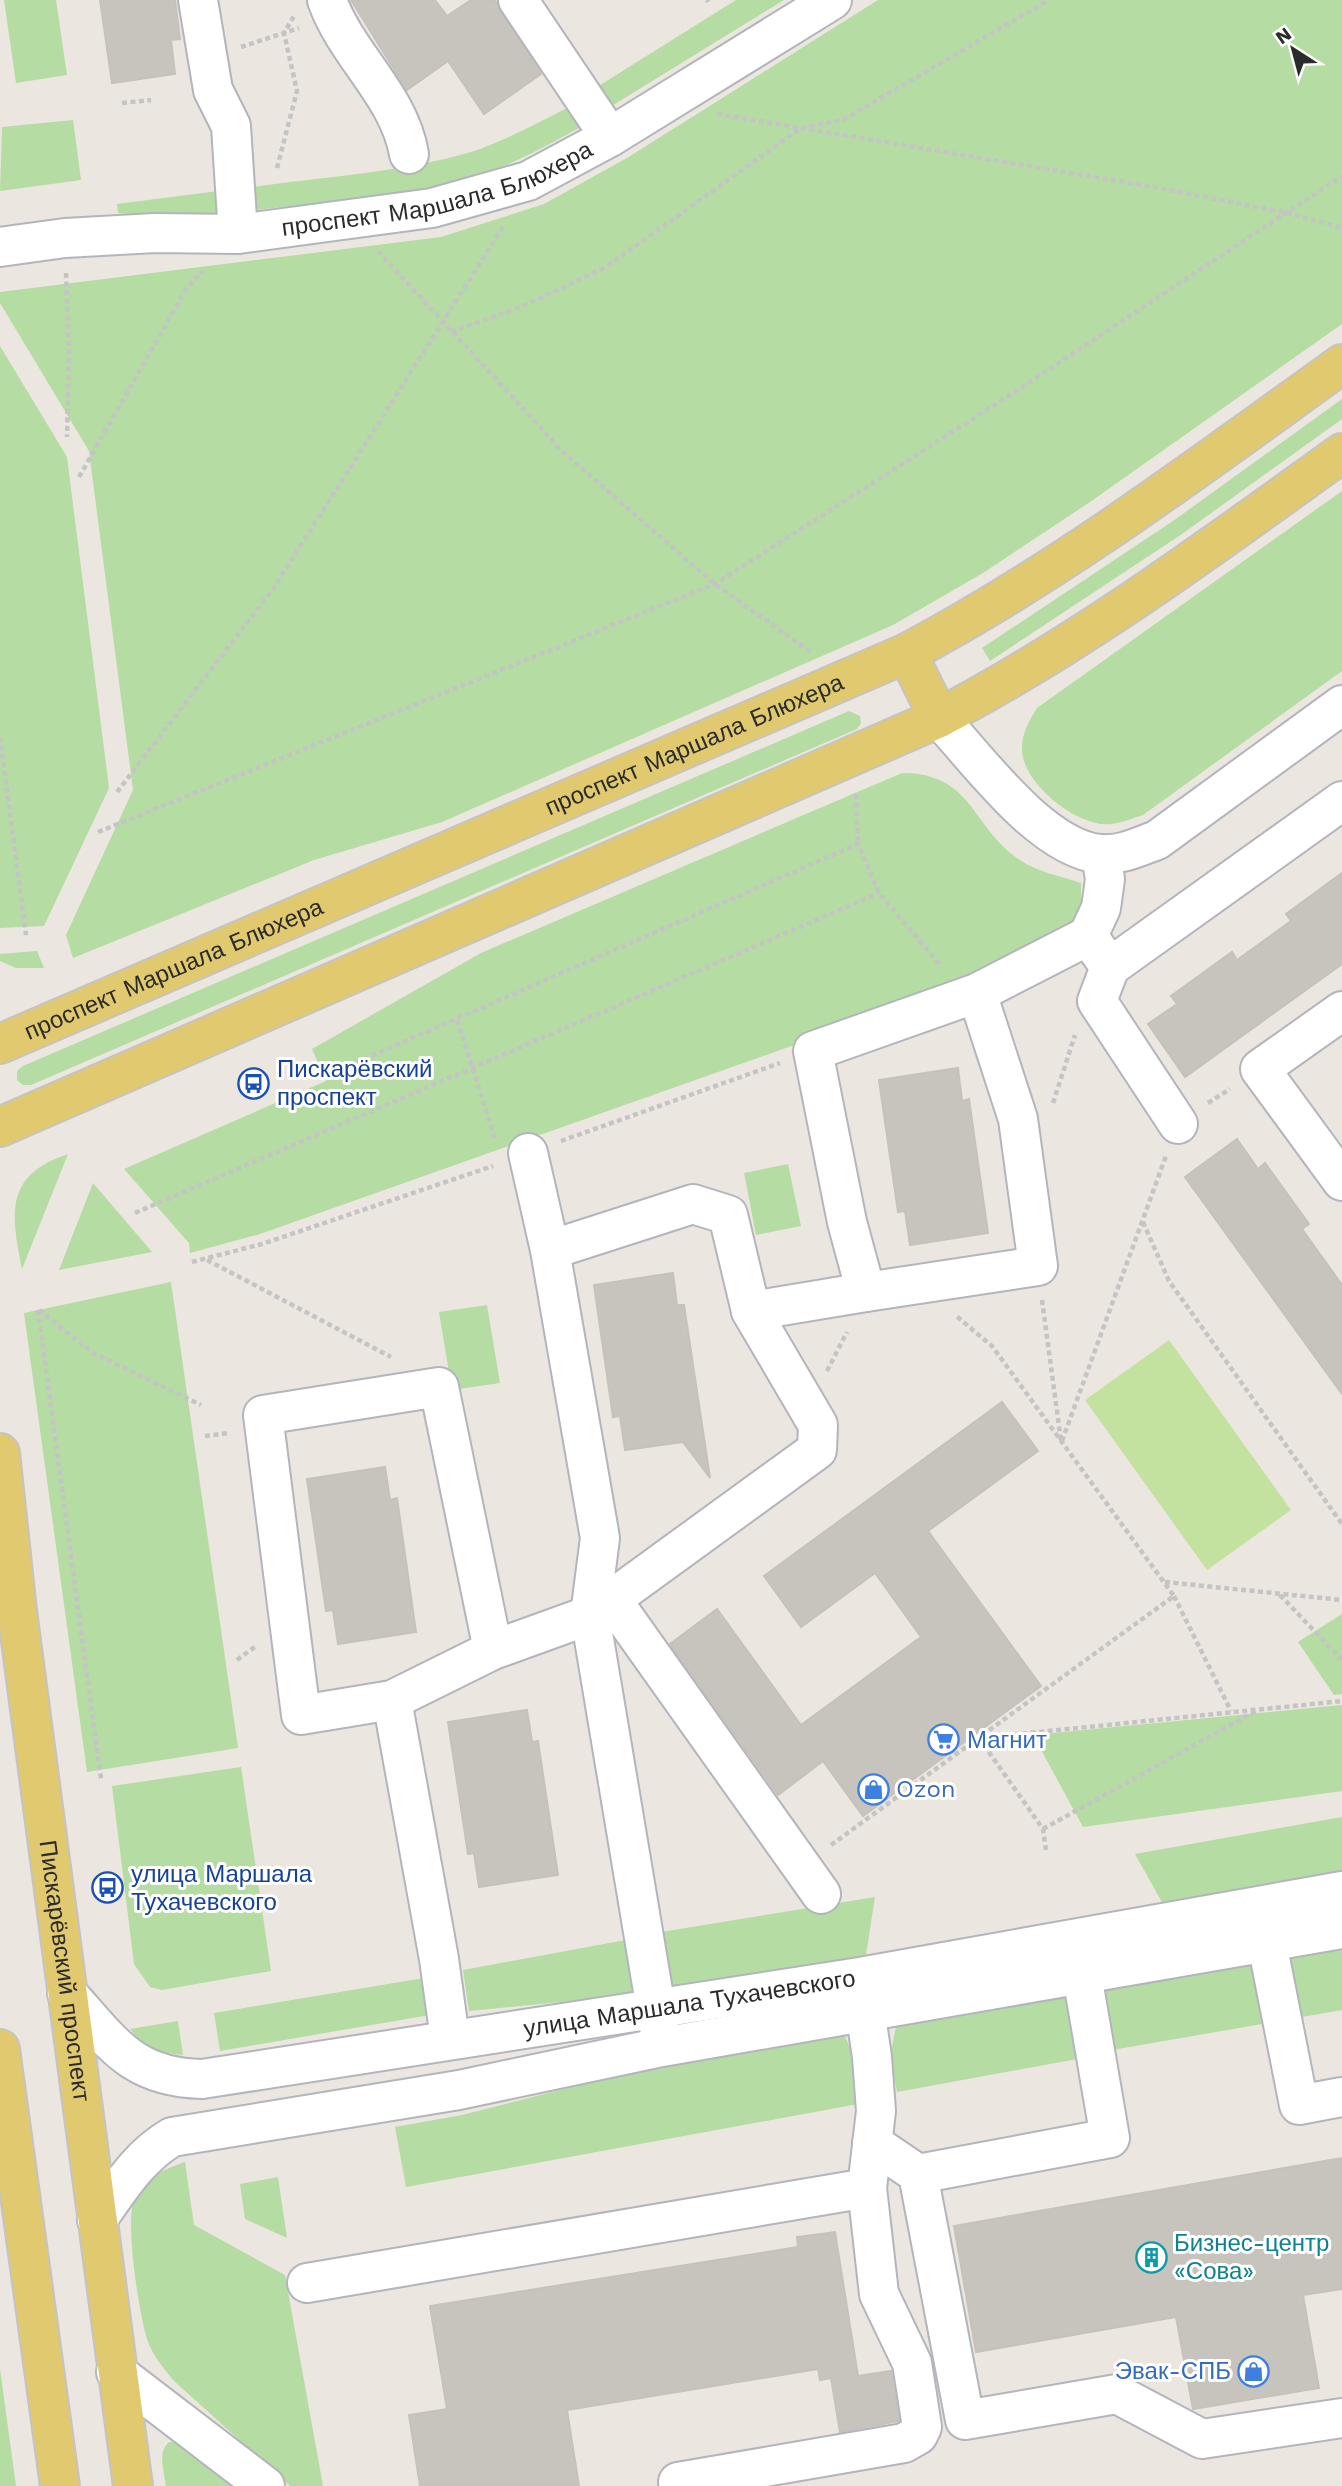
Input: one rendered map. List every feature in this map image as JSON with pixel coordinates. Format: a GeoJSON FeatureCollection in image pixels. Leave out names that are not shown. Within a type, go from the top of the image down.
{"type":"FeatureCollection","features":[{"type":"Feature","properties":{"kind":"main road","name":"проспект Маршала Блюхера"},"geometry":{"type":"LineString","coordinates":[[0,1044],[907,653],[974,618],[1059,564],[1342,364]]}},
{"type":"Feature","properties":{"kind":"main road"},"geometry":{"type":"LineString","coordinates":[[0,1127],[939,718],[1011,680],[1101,623],[1342,453]]}},
{"type":"Feature","properties":{"kind":"main road"},"geometry":{"type":"LineString","coordinates":[[907,653],[939,718]]}},
{"type":"Feature","properties":{"kind":"main road","name":"Пискарёвский проспект"},"geometry":{"type":"LineString","coordinates":[[0,1454],[18,1624],[133,2486]]}},
{"type":"Feature","properties":{"kind":"main road"},"geometry":{"type":"LineString","coordinates":[[0,2049],[8,2154],[60,2486]]}},
{"type":"Feature","properties":{"kind":"street"},"geometry":{"type":"LineString","coordinates":[[198,0],[213,90],[231,126],[239,234]]}},
{"type":"Feature","properties":{"kind":"street"},"geometry":{"type":"LineString","coordinates":[[518,0],[610,137]]}},
{"type":"Feature","properties":{"kind":"street","name":"проспект Маршала Блюхера"},"geometry":{"type":"LineString","coordinates":[[0,247],[65,238],[155,233],[239,234],[432,208],[528,181],[610,137],[832,0]]}},
{"type":"Feature","properties":{"kind":"street"},"geometry":{"type":"LineString","coordinates":[[330,8],[346,42],[400,117],[409,154]]}},
{"type":"Feature","properties":{"kind":"street"},"geometry":{"type":"LineString","coordinates":[[939,718],[1042,829],[1075,848],[1101,854],[1125,852],[1157,839],[1342,705]]}},
{"type":"Feature","properties":{"kind":"street"},"geometry":{"type":"LineString","coordinates":[[1103,984],[1342,801]]}},
{"type":"Feature","properties":{"kind":"street"},"geometry":{"type":"LineString","coordinates":[[866,1292],[847,1222],[813,1051],[972,995],[1088,936],[1101,908],[1105,880],[1101,854]]}},
{"type":"Feature","properties":{"kind":"street"},"geometry":{"type":"LineString","coordinates":[[1088,936],[1103,984],[1178,1124]]}},
{"type":"Feature","properties":{"kind":"street"},"geometry":{"type":"LineString","coordinates":[[751,1311],[1038,1266],[1018,1119],[972,995]]}},
{"type":"Feature","properties":{"kind":"street"},"geometry":{"type":"LineString","coordinates":[[1342,1011],[1260,1069],[1342,1181]]}},
{"type":"Feature","properties":{"kind":"street"},"geometry":{"type":"LineString","coordinates":[[515,1158],[550,1250],[600,1538],[601,1607],[662,2047]]}},
{"type":"Feature","properties":{"kind":"street"},"geometry":{"type":"LineString","coordinates":[[493,1650],[439,1387],[264,1415],[301,1715],[392,1700],[493,1650],[601,1607],[817,1450],[818,1426],[751,1311],[728,1215],[693,1204],[550,1250]]}},
{"type":"Feature","properties":{"kind":"street"},"geometry":{"type":"LineString","coordinates":[[601,1607],[811,1880]]}},
{"type":"Feature","properties":{"kind":"street"},"geometry":{"type":"LineString","coordinates":[[392,1700],[439,1959],[450,2039]]}},
{"type":"Feature","properties":{"kind":"street","name":"улица Маршала Тухачевского"},"geometry":{"type":"LineString","coordinates":[[97,2220],[133,2168],[152,2149],[172,2137],[459,2090],[662,2047],[862,1995],[1342,1891]]}},
{"type":"Feature","properties":{"kind":"street","name":"улица Маршала Тухачевского"},"geometry":{"type":"LineString","coordinates":[[67,1993],[132,2061],[150,2072],[173,2078],[202,2079],[450,2039],[657,2010],[1082,1975],[1342,1929]]}},
{"type":"Feature","properties":{"kind":"street"},"geometry":{"type":"LineString","coordinates":[[1267,1943],[1299,2105],[1342,2097]]}},
{"type":"Feature","properties":{"kind":"street"},"geometry":{"type":"LineString","coordinates":[[872,2143],[918,2174],[1110,2138],[1082,1975]]}},
{"type":"Feature","properties":{"kind":"street"},"geometry":{"type":"LineString","coordinates":[[678,2482],[904,2443],[918,2435],[922,2427],[912,2363],[879,2294],[867,2188],[876,2111],[862,1995]]}},
{"type":"Feature","properties":{"kind":"street"},"geometry":{"type":"LineString","coordinates":[[918,2174],[965,2420],[1117,2394],[1202,2439],[1342,2418]]}},
{"type":"Feature","properties":{"kind":"street"},"geometry":{"type":"LineString","coordinates":[[307,2283],[867,2188]]}},
{"type":"Feature","properties":{"kind":"street"},"geometry":{"type":"LineString","coordinates":[[116,2372],[265,2486]]}},
{"type":"Feature","properties":{"kind":"path"},"geometry":{"type":"LineString","coordinates":[[451,332],[523,306],[606,267],[801,128],[844,120],[1049,0]]}},
{"type":"Feature","properties":{"kind":"path"},"geometry":{"type":"LineString","coordinates":[[207,58],[284,33],[330,8]]}},
{"type":"Feature","properties":{"kind":"path"},"geometry":{"type":"LineString","coordinates":[[277,168],[297,91],[284,33]]}},
{"type":"Feature","properties":{"kind":"path"},"geometry":{"type":"LineString","coordinates":[[674,98],[714,114],[1154,187],[1288,213],[1342,228]]}},
{"type":"Feature","properties":{"kind":"path"},"geometry":{"type":"LineString","coordinates":[[122,103],[151,100]]}},
{"type":"Feature","properties":{"kind":"path"},"geometry":{"type":"LineString","coordinates":[[98,832],[715,584],[1342,176]]}},
{"type":"Feature","properties":{"kind":"path"},"geometry":{"type":"LineString","coordinates":[[117,792],[273,589],[443,324],[528,181]]}},
{"type":"Feature","properties":{"kind":"path"},"geometry":{"type":"LineString","coordinates":[[350,219],[443,324],[563,452],[715,584],[848,679]]}},
{"type":"Feature","properties":{"kind":"path"},"geometry":{"type":"LineString","coordinates":[[79,477],[188,286],[239,234]]}},
{"type":"Feature","properties":{"kind":"path"},"geometry":{"type":"LineString","coordinates":[[65,238],[69,354],[67,437]]}},
{"type":"Feature","properties":{"kind":"path"},"geometry":{"type":"LineString","coordinates":[[0,737],[26,935]]}},
{"type":"Feature","properties":{"kind":"path"},"geometry":{"type":"LineString","coordinates":[[855,754],[858,844],[879,892],[972,995]]}},
{"type":"Feature","properties":{"kind":"path"},"geometry":{"type":"LineString","coordinates":[[325,1076],[858,844]]}},
{"type":"Feature","properties":{"kind":"path"},"geometry":{"type":"LineString","coordinates":[[135,1213],[879,892]]}},
{"type":"Feature","properties":{"kind":"path"},"geometry":{"type":"LineString","coordinates":[[1048,1116],[1083,1011],[1103,984]]}},
{"type":"Feature","properties":{"kind":"path"},"geometry":{"type":"LineString","coordinates":[[457,1020],[473,1068],[515,1158]]}},
{"type":"Feature","properties":{"kind":"path"},"geometry":{"type":"LineString","coordinates":[[192,1262],[262,1244],[515,1158],[813,1051]]}},
{"type":"Feature","properties":{"kind":"path"},"geometry":{"type":"LineString","coordinates":[[1062,1442],[1178,1124],[1260,1069]]}},
{"type":"Feature","properties":{"kind":"path"},"geometry":{"type":"LineString","coordinates":[[1142,1221],[1169,1281],[1342,1524]]}},
{"type":"Feature","properties":{"kind":"path"},"geometry":{"type":"LineString","coordinates":[[205,1259],[412,1368],[439,1387]]}},
{"type":"Feature","properties":{"kind":"path"},"geometry":{"type":"LineString","coordinates":[[1038,1266],[1062,1442]]}},
{"type":"Feature","properties":{"kind":"path"},"geometry":{"type":"LineString","coordinates":[[921,1285],[992,1346],[1164,1582],[1174,1596],[1231,1712]]}},
{"type":"Feature","properties":{"kind":"path"},"geometry":{"type":"LineString","coordinates":[[808,1409],[866,1292]]}},
{"type":"Feature","properties":{"kind":"path"},"geometry":{"type":"LineString","coordinates":[[101,1779],[38,1310],[93,1353],[201,1405]]}},
{"type":"Feature","properties":{"kind":"path"},"geometry":{"type":"LineString","coordinates":[[1164,1582],[1342,1601]]}},
{"type":"Feature","properties":{"kind":"path"},"geometry":{"type":"LineString","coordinates":[[1280,1594],[1342,1660]]}},
{"type":"Feature","properties":{"kind":"path"},"geometry":{"type":"LineString","coordinates":[[811,1880],[979,1738],[1174,1596]]}},
{"type":"Feature","properties":{"kind":"path"},"geometry":{"type":"LineString","coordinates":[[979,1738],[1342,1701]]}},
{"type":"Feature","properties":{"kind":"path"},"geometry":{"type":"LineString","coordinates":[[1042,1829],[1260,1709]]}},
{"type":"Feature","properties":{"kind":"path"},"geometry":{"type":"LineString","coordinates":[[979,1738],[1042,1829],[1046,1850]]}},
{"type":"Feature","properties":{"kind":"green space"},"geometry":{"type":"Polygon","coordinates":[[[4,0],[56,0],[67,75],[16,83],[4,0]]]}},
{"type":"Feature","properties":{"kind":"green space"},"geometry":{"type":"Polygon","coordinates":[[[736,0],[784,0],[610,107],[597,87],[736,0]]]}},
{"type":"Feature","properties":{"kind":"green space"},"geometry":{"type":"Polygon","coordinates":[[[878,0],[1342,0],[1342,324],[1090,502],[983,573],[893,625],[442,822],[314,860],[73,958],[66,935],[133,790],[89,451],[0,303],[0,292],[441,237],[544,204],[627,158],[878,0]]]}},
{"type":"Feature","properties":{"kind":"green space"},"geometry":{"type":"Polygon","coordinates":[[[569,107],[581,127],[519,159],[480,175],[395,194],[249,211],[246,188],[388,170],[444,159],[496,143],[569,107]]]}},
{"type":"Feature","properties":{"kind":"green space"},"geometry":{"type":"Polygon","coordinates":[[[73,120],[81,180],[0,191],[2,127],[73,120]]]}},
{"type":"Feature","properties":{"kind":"green space"},"geometry":{"type":"Polygon","coordinates":[[[218,191],[221,216],[180,219],[118,213],[117,204],[218,191]]]}},
{"type":"Feature","properties":{"kind":"green space"},"geometry":{"type":"Polygon","coordinates":[[[0,346],[67,457],[109,788],[44,926],[0,928],[0,346]]]}},
{"type":"Feature","properties":{"kind":"green space"},"geometry":{"type":"Polygon","coordinates":[[[1342,399],[1342,419],[1182,534],[990,661],[982,648],[1173,521],[1342,399]]]}},
{"type":"Feature","properties":{"kind":"green space"},"geometry":{"type":"Polygon","coordinates":[[[1342,491],[1342,671],[1143,815],[1111,824],[1098,823],[1083,819],[1054,801],[1031,775],[1024,761],[1022,743],[1037,708],[1342,491]]]}},
{"type":"Feature","properties":{"kind":"green space"},"geometry":{"type":"Polygon","coordinates":[[[849,711],[860,716],[861,723],[857,729],[31,1085],[23,1085],[17,1080],[17,1071],[23,1066],[849,711]]]}},
{"type":"Feature","properties":{"kind":"green space"},"geometry":{"type":"Polygon","coordinates":[[[902,773],[926,775],[944,782],[958,792],[991,833],[1020,860],[1041,871],[1081,883],[1081,921],[944,992],[260,1234],[190,1253],[189,1243],[124,1169],[326,1081],[312,1049],[481,953],[902,773]]]}},
{"type":"Feature","properties":{"kind":"green space"},"geometry":{"type":"Polygon","coordinates":[[[37,951],[44,968],[16,968],[0,961],[0,954],[37,951]]]}},
{"type":"Feature","properties":{"kind":"green space"},"geometry":{"type":"Polygon","coordinates":[[[68,1154],[22,1269],[15,1214],[22,1185],[32,1173],[68,1154]]]}},
{"type":"Feature","properties":{"kind":"green space"},"geometry":{"type":"Polygon","coordinates":[[[788,1164],[801,1226],[756,1235],[744,1173],[788,1164]]]}},
{"type":"Feature","properties":{"kind":"green space"},"geometry":{"type":"Polygon","coordinates":[[[93,1183],[152,1252],[59,1270],[93,1183]]]}},
{"type":"Feature","properties":{"kind":"green space"},"geometry":{"type":"Polygon","coordinates":[[[171,1282],[238,1748],[87,1772],[24,1313],[171,1282]]]}},
{"type":"Feature","properties":{"kind":"green space"},"geometry":{"type":"Polygon","coordinates":[[[487,1305],[500,1383],[452,1390],[439,1312],[487,1305]]]}},
{"type":"Feature","properties":{"kind":"green space"},"geometry":{"type":"Polygon","coordinates":[[[1169,1340],[1291,1510],[1207,1570],[1085,1400],[1169,1340]]]}},
{"type":"Feature","properties":{"kind":"green space"},"geometry":{"type":"Polygon","coordinates":[[[1342,1614],[1342,1694],[1334,1695],[1298,1642],[1342,1614]]]}},
{"type":"Feature","properties":{"kind":"green space"},"geometry":{"type":"Polygon","coordinates":[[[1342,1705],[1342,1791],[1083,1827],[1033,1735],[1342,1705]]]}},
{"type":"Feature","properties":{"kind":"green space"},"geometry":{"type":"Polygon","coordinates":[[[241,1767],[271,1971],[162,1990],[150,1987],[134,1964],[112,1786],[241,1767]]]}},
{"type":"Feature","properties":{"kind":"green space"},"geometry":{"type":"Polygon","coordinates":[[[1342,1817],[1342,1873],[1163,1904],[1135,1854],[1342,1817]]]}},
{"type":"Feature","properties":{"kind":"green space"},"geometry":{"type":"Polygon","coordinates":[[[875,1897],[866,1955],[670,1990],[661,1932],[875,1897]]]}},
{"type":"Feature","properties":{"kind":"green space"},"geometry":{"type":"Polygon","coordinates":[[[631,1939],[641,1994],[469,2011],[463,1970],[631,1939]]]}},
{"type":"Feature","properties":{"kind":"green space"},"geometry":{"type":"Polygon","coordinates":[[[1342,1948],[1342,2010],[1290,2019],[1279,1959],[1342,1948]]]}},
{"type":"Feature","properties":{"kind":"green space"},"geometry":{"type":"Polygon","coordinates":[[[1258,1962],[1268,2023],[1106,2051],[1096,1991],[1258,1962]]]}},
{"type":"Feature","properties":{"kind":"green space"},"geometry":{"type":"Polygon","coordinates":[[[424,1978],[430,2015],[220,2051],[214,2013],[424,1978]]]}},
{"type":"Feature","properties":{"kind":"green space"},"geometry":{"type":"Polygon","coordinates":[[[1077,1994],[1088,2057],[897,2092],[890,2056],[896,2027],[1077,1994]]]}},
{"type":"Feature","properties":{"kind":"green space"},"geometry":{"type":"Polygon","coordinates":[[[178,2021],[183,2055],[153,2048],[130,2029],[178,2021]]]}},
{"type":"Feature","properties":{"kind":"green space"},"geometry":{"type":"Polygon","coordinates":[[[845,2036],[855,2061],[858,2104],[406,2187],[395,2127],[462,2115],[631,2072],[845,2036]]]}},
{"type":"Feature","properties":{"kind":"green space"},"geometry":{"type":"Polygon","coordinates":[[[185,2162],[194,2225],[285,2275],[323,2486],[290,2486],[173,2380],[149,2345],[134,2269],[131,2228],[134,2199],[148,2180],[185,2162]]]}},
{"type":"Feature","properties":{"kind":"green space"},"geometry":{"type":"Polygon","coordinates":[[[278,2177],[287,2238],[245,2219],[240,2184],[278,2177]]]}},
{"type":"Feature","properties":{"kind":"green space"},"geometry":{"type":"Polygon","coordinates":[[[0,2369],[16,2486],[0,2486],[0,2369]]]}},
{"type":"Feature","properties":{"kind":"green space"},"geometry":{"type":"Polygon","coordinates":[[[169,2442],[178,2442],[237,2486],[166,2486],[162,2457],[169,2442]]]}},
{"type":"Feature","properties":{"kind":"building"},"geometry":{"type":"Polygon","coordinates":[[[100,0],[175,0],[180,39],[171,40],[175,74],[112,83],[100,0]]]}},
{"type":"Feature","properties":{"kind":"building"},"geometry":{"type":"Polygon","coordinates":[[[351,0],[435,0],[447,16],[471,0],[495,0],[541,74],[484,114],[448,61],[407,90],[351,0]]]}},
{"type":"Feature","properties":{"kind":"building"},"geometry":{"type":"Polygon","coordinates":[[[1342,873],[1342,964],[1185,1077],[1148,1024],[1177,1004],[1171,996],[1232,952],[1237,960],[1291,921],[1286,914],[1342,873]]]}},
{"type":"Feature","properties":{"kind":"building"},"geometry":{"type":"Polygon","coordinates":[[[958,1068],[962,1101],[969,1099],[988,1233],[910,1245],[905,1211],[898,1212],[879,1080],[958,1068]]]}},
{"type":"Feature","properties":{"kind":"building"},"geometry":{"type":"Polygon","coordinates":[[[1237,1139],[1258,1169],[1265,1163],[1309,1224],[1302,1229],[1342,1285],[1342,1394],[1185,1177],[1237,1139]]]}},
{"type":"Feature","properties":{"kind":"building"},"geometry":{"type":"Polygon","coordinates":[[[673,1273],[677,1305],[684,1305],[710,1478],[683,1442],[625,1450],[620,1416],[613,1417],[594,1285],[673,1273]]]}},
{"type":"Feature","properties":{"kind":"building"},"geometry":{"type":"Polygon","coordinates":[[[1002,1402],[1038,1451],[928,1531],[1041,1686],[863,1816],[823,1761],[778,1795],[670,1644],[717,1609],[801,1725],[921,1637],[875,1573],[801,1627],[764,1576],[1002,1402]]]}},
{"type":"Feature","properties":{"kind":"building"},"geometry":{"type":"Polygon","coordinates":[[[385,1467],[390,1500],[397,1498],[416,1632],[338,1644],[333,1610],[326,1611],[307,1479],[385,1467]]]}},
{"type":"Feature","properties":{"kind":"building"},"geometry":{"type":"Polygon","coordinates":[[[527,1710],[532,1742],[538,1741],[558,1875],[479,1887],[474,1853],[468,1854],[448,1722],[527,1710]]]}},
{"type":"Feature","properties":{"kind":"building","name":"Бизнес-центр «Сова»"},"geometry":{"type":"Polygon","coordinates":[[[1342,2158],[1342,2289],[1303,2295],[1319,2388],[1193,2409],[1176,2317],[976,2352],[954,2226],[1342,2158]]]}},
{"type":"Feature","properties":{"kind":"building"},"geometry":{"type":"Polygon","coordinates":[[[835,2232],[858,2376],[891,2371],[899,2421],[840,2432],[831,2378],[820,2380],[818,2369],[567,2410],[579,2486],[420,2486],[409,2415],[447,2409],[430,2306],[798,2247],[797,2237],[835,2232]]]}},
{"type":"Feature","properties":{"kind":"place","name":"Пискарёвский проспект"},"geometry":{"type":"Point","coordinates":[254,1083]}},
{"type":"Feature","properties":{"kind":"place","name":"Магнит"},"geometry":{"type":"Point","coordinates":[944,1740]}},
{"type":"Feature","properties":{"kind":"place","name":"Ozon"},"geometry":{"type":"Point","coordinates":[873,1789]}},
{"type":"Feature","properties":{"kind":"place","name":"улица Маршала Тухачевского"},"geometry":{"type":"Point","coordinates":[108,1888]}},
{"type":"Feature","properties":{"kind":"place","name":"Бизнес-центр «Сова»"},"geometry":{"type":"Point","coordinates":[1151,2257]}},
{"type":"Feature","properties":{"kind":"place","name":"Эвак-СПБ"},"geometry":{"type":"Point","coordinates":[1254,2371]}}]}
